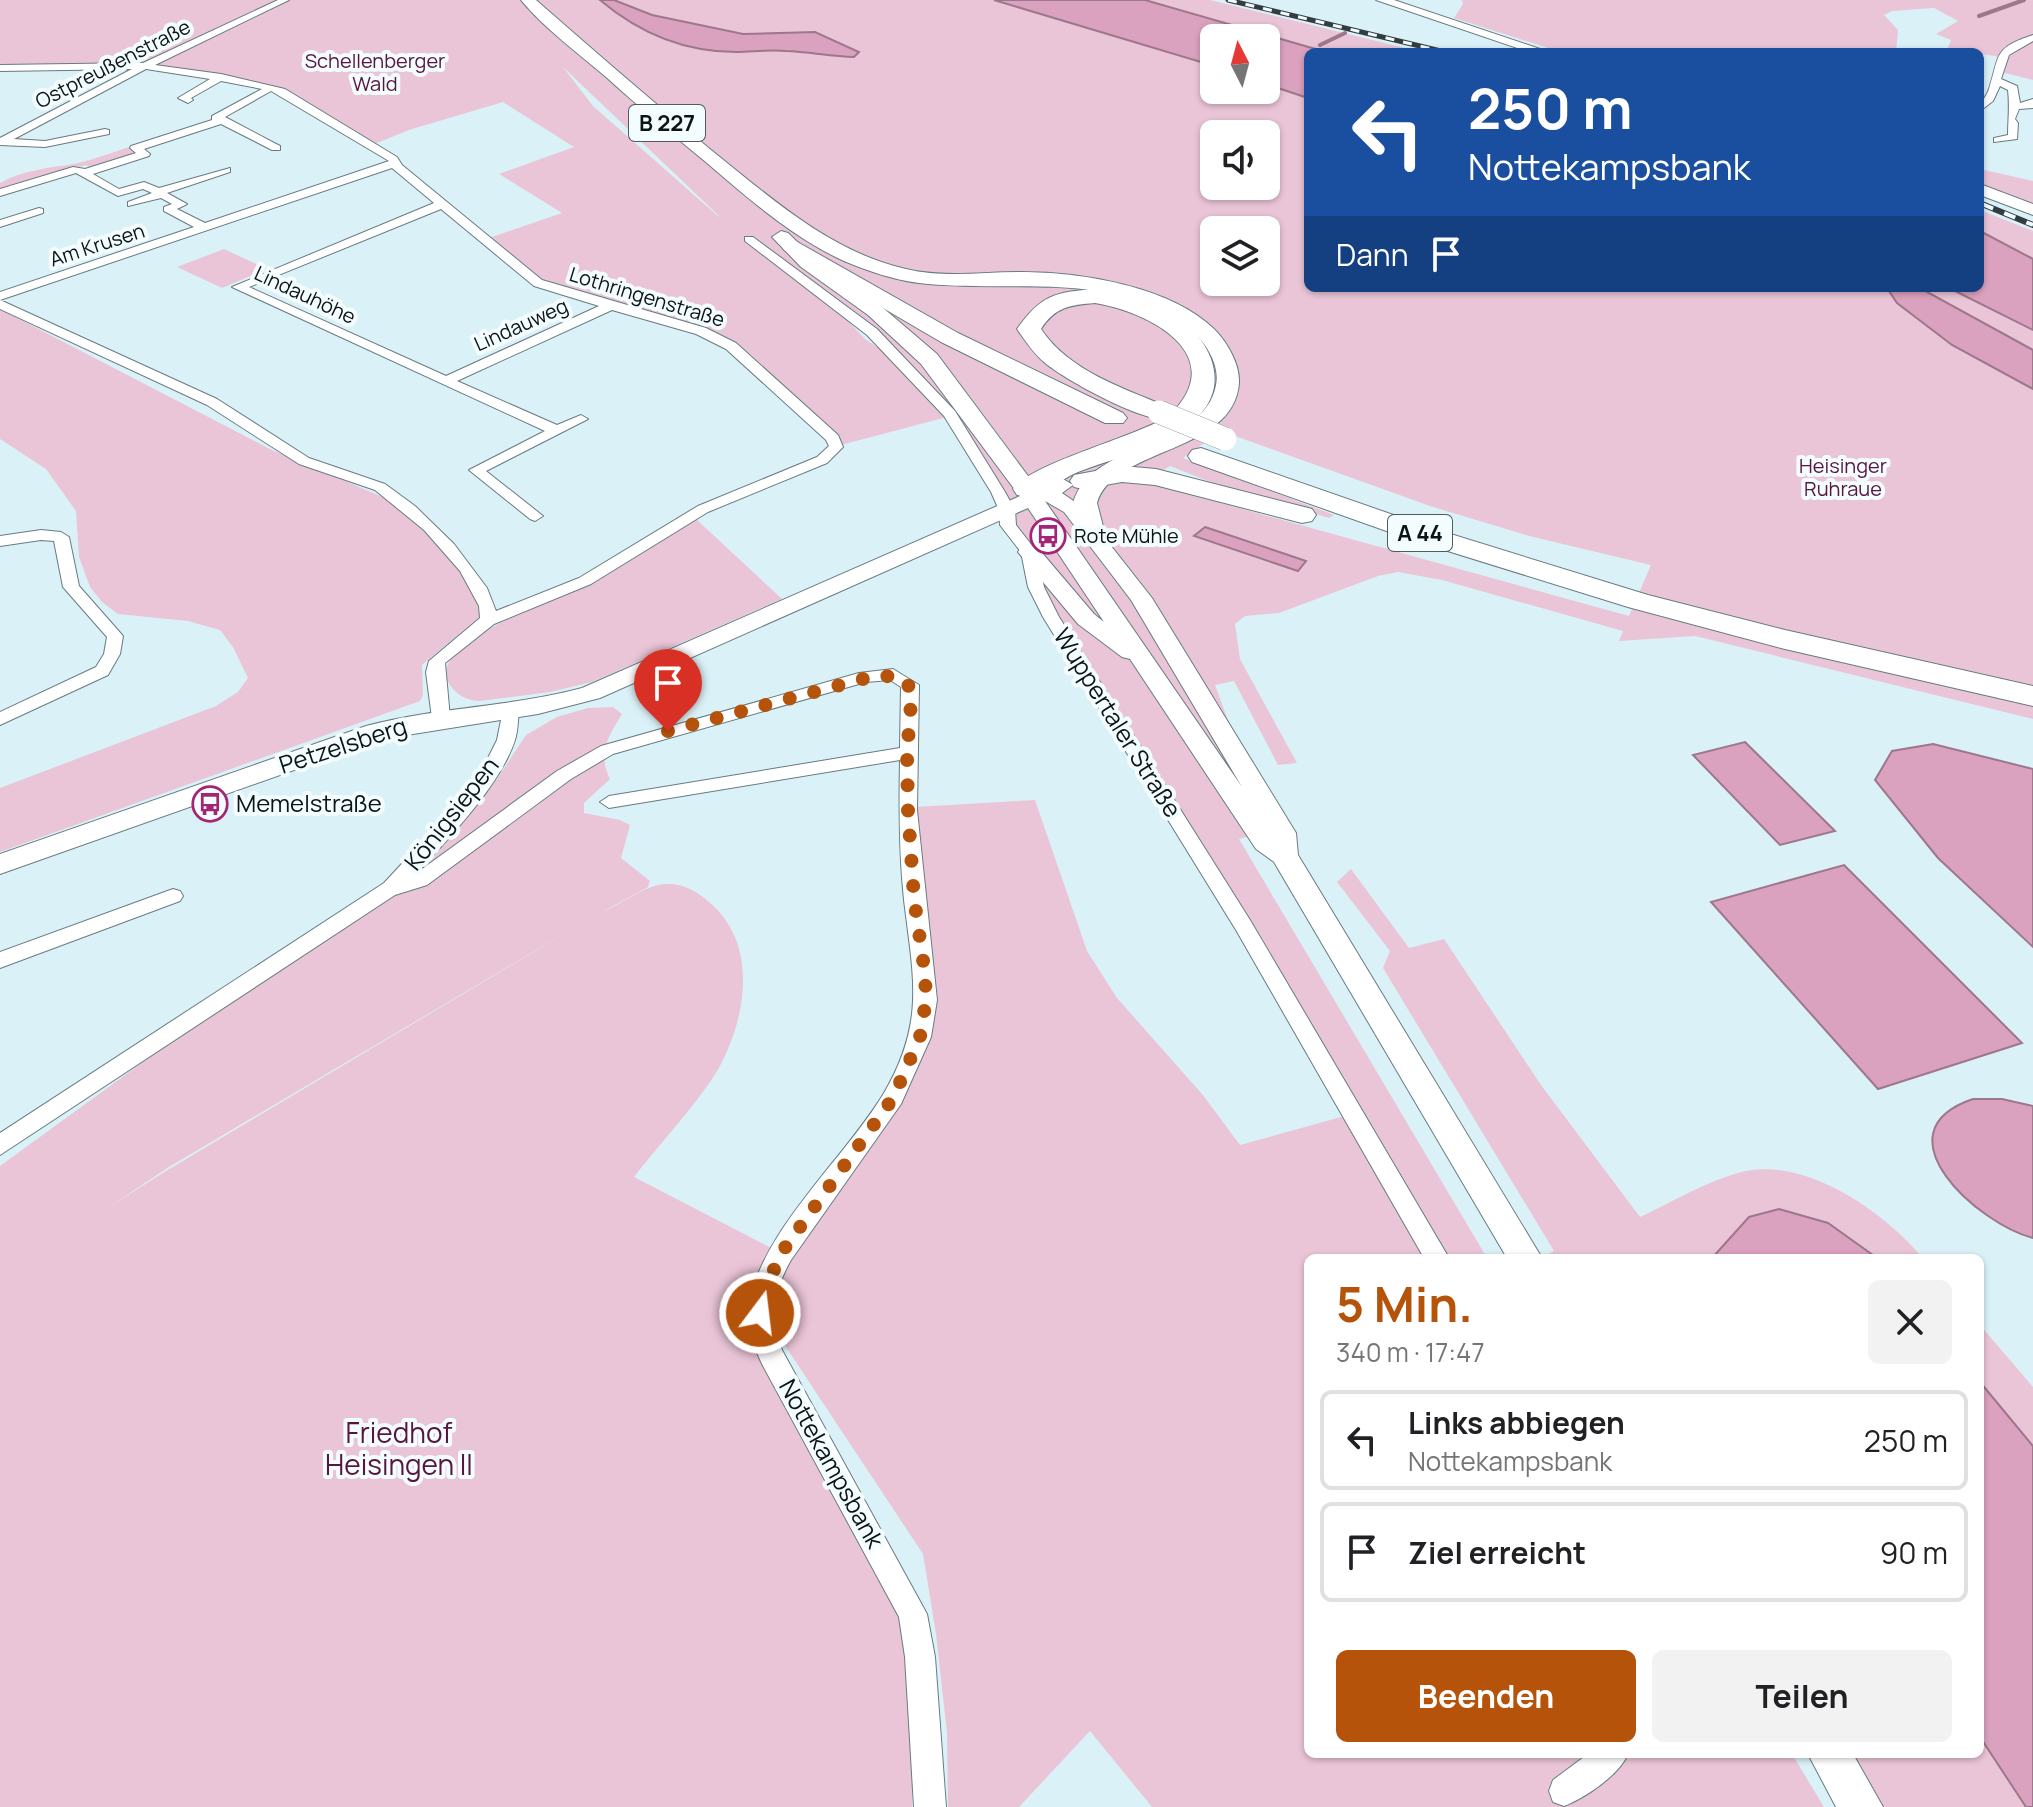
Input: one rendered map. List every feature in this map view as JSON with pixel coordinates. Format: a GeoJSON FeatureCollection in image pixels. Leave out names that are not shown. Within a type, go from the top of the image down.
{"type":"FeatureCollection","features":[{"type":"Feature","properties":{"kind":"highway","name":"A 44"},"geometry":{"type":"LineString","coordinates":[[802,241],[919,323],[1024,378],[1150,420],[1493,557],[2033,677]]}},
{"type":"Feature","properties":{"kind":"highway"},"geometry":{"type":"LineString","coordinates":[[1150,420],[1048,353],[1029,329],[1039,310],[1065,300],[1090,297],[1125,301],[1155,312],[1179,327],[1196,346],[1202,357],[1204,385],[1189,410],[1161,431],[1122,450],[1039,477],[1041,491],[1113,470],[1122,474],[1165,478],[1585,593],[1644,593]]}},
{"type":"Feature","properties":{"kind":"highway","name":"A 44"},"geometry":{"type":"LineString","coordinates":[[1214,447],[1644,593],[1871,660],[2033,696]]}},
{"type":"Feature","properties":{"kind":"main road","name":"B 227"},"geometry":{"type":"LineString","coordinates":[[511,0],[722,191],[802,241]]}},
{"type":"Feature","properties":{"kind":"main road","name":"B 227"},"geometry":{"type":"LineString","coordinates":[[528,0],[802,241]]}},
{"type":"Feature","properties":{"kind":"main road"},"geometry":{"type":"LineString","coordinates":[[802,241],[904,274],[966,280],[1048,279],[1126,291],[1178,312],[1197,325],[1220,351],[1226,367],[1227,386],[1221,402],[1214,413],[1184,436],[1113,470],[1086,496],[1086,512],[1093,534]]}},
{"type":"Feature","properties":{"kind":"main road"},"geometry":{"type":"LineString","coordinates":[[802,241],[808,263],[875,311],[929,359],[1041,491]]}},
{"type":"Feature","properties":{"kind":"street","name":"Ostpreußenstraße"},"geometry":{"type":"LineString","coordinates":[[1,143],[145,66],[285,0]]}},
{"type":"Feature","properties":{"kind":"street"},"geometry":{"type":"LineString","coordinates":[[1382,0],[1530,48]]}},
{"type":"Feature","properties":{"kind":"street"},"geometry":{"type":"LineString","coordinates":[[1984,103],[1994,91],[1998,60],[2005,50],[2033,38]]}},
{"type":"Feature","properties":{"kind":"street","name":"Lothringenstraße"},"geometry":{"type":"LineString","coordinates":[[0,68],[145,66],[221,77],[270,88],[295,99],[395,163],[529,277],[550,288],[701,331],[731,346],[833,438],[836,447],[822,460],[703,509],[575,586],[488,620]]}},
{"type":"Feature","properties":{"kind":"street"},"geometry":{"type":"LineString","coordinates":[[188,100],[183,98],[221,77]]}},
{"type":"Feature","properties":{"kind":"street"},"geometry":{"type":"LineString","coordinates":[[1995,80],[2013,88],[2015,106],[2010,120],[2013,137],[1998,140]]}},
{"type":"Feature","properties":{"kind":"street"},"geometry":{"type":"LineString","coordinates":[[270,88],[216,118],[276,148]]}},
{"type":"Feature","properties":{"kind":"street"},"geometry":{"type":"LineString","coordinates":[[253,97],[274,108]]}},
{"type":"Feature","properties":{"kind":"street"},"geometry":{"type":"LineString","coordinates":[[2015,106],[2030,106],[2033,102]]}},
{"type":"Feature","properties":{"kind":"street"},"geometry":{"type":"LineString","coordinates":[[0,193],[77,169],[83,173],[145,154],[168,146],[159,140],[222,120]]}},
{"type":"Feature","properties":{"kind":"street","name":"Ostpreußenstraße"},"geometry":{"type":"LineString","coordinates":[[1,143],[45,144],[81,139]]}},
{"type":"Feature","properties":{"kind":"street","name":"Am Krusen"},"geometry":{"type":"LineString","coordinates":[[0,296],[395,163]]}},
{"type":"Feature","properties":{"kind":"street","name":"Am Krusen"},"geometry":{"type":"LineString","coordinates":[[132,204],[226,170]]}},
{"type":"Feature","properties":{"kind":"street","name":"Am Krusen"},"geometry":{"type":"LineString","coordinates":[[83,173],[118,193],[144,185],[181,204],[163,210],[205,228]]}},
{"type":"Feature","properties":{"kind":"street"},"geometry":{"type":"LineString","coordinates":[[1984,191],[2033,210]]}},
{"type":"Feature","properties":{"kind":"street","name":"Lindauhöhe"},"geometry":{"type":"LineString","coordinates":[[443,204],[238,287],[555,430]]}},
{"type":"Feature","properties":{"kind":"street"},"geometry":{"type":"LineString","coordinates":[[0,224],[39,211]]}},
{"type":"Feature","properties":{"kind":"street","name":"Wuppertaler Straße"},"geometry":{"type":"LineString","coordinates":[[749,239],[872,332],[950,414],[1007,510],[1008,525],[1029,552],[1036,587],[1051,617],[1243,925],[1435,1254]]}},
{"type":"Feature","properties":{"kind":"street"},"geometry":{"type":"LineString","coordinates":[[0,304],[212,402],[292,455],[364,479],[386,491],[416,515],[473,578],[488,601],[488,620],[437,661],[435,672],[441,718]]}},
{"type":"Feature","properties":{"kind":"street","name":"Lindauweg"},"geometry":{"type":"LineString","coordinates":[[448,380],[610,306]]}},
{"type":"Feature","properties":{"kind":"street"},"geometry":{"type":"LineString","coordinates":[[535,516],[476,470],[581,419]]}},
{"type":"Feature","properties":{"kind":"street"},"geometry":{"type":"LineString","coordinates":[[510,709],[574,699],[603,689],[1007,510],[1041,491]]}},
{"type":"Feature","properties":{"kind":"street"},"geometry":{"type":"LineString","coordinates":[[1041,491],[1064,503],[1093,534],[1163,633],[1283,833],[1284,855]]}},
{"type":"Feature","properties":{"kind":"street"},"geometry":{"type":"LineString","coordinates":[[1041,491],[1147,664],[1266,842],[1284,855],[1523,1254]]}},
{"type":"Feature","properties":{"kind":"street"},"geometry":{"type":"LineString","coordinates":[[0,541],[41,535],[61,537],[71,587],[115,636],[112,654],[102,671],[0,719]]}},
{"type":"Feature","properties":{"kind":"street"},"geometry":{"type":"LineString","coordinates":[[1029,552],[1086,619],[1147,664]]}},
{"type":"Feature","properties":{"kind":"street","name":"Nottekampsbank"},"geometry":{"type":"LineString","coordinates":[[391,888],[420,880],[564,775],[607,750],[865,677],[886,674],[900,676],[909,682],[912,691],[907,753],[910,845],[926,1000],[920,1037],[893,1098],[782,1252],[762,1296],[760,1313],[761,1330],[771,1356],[913,1614],[920,1657],[930,1807]]}},
{"type":"Feature","properties":{"kind":"street","name":"Petzelsberg"},"geometry":{"type":"LineString","coordinates":[[0,864],[375,732],[441,718],[510,709]]}},
{"type":"Feature","properties":{"kind":"street","name":"Königsiepen"},"geometry":{"type":"LineString","coordinates":[[0,1145],[391,888],[445,831],[492,768],[506,740],[510,709]]}},
{"type":"Feature","properties":{"kind":"street"},"geometry":{"type":"LineString","coordinates":[[609,802],[907,753]]}},
{"type":"Feature","properties":{"kind":"street"},"geometry":{"type":"LineString","coordinates":[[0,960],[173,896]]}},
{"type":"Feature","properties":{"kind":"street"},"geometry":{"type":"LineString","coordinates":[[1564,1791],[1608,1758]]}},
{"type":"Feature","properties":{"kind":"street"},"geometry":{"type":"LineString","coordinates":[[1831,1758],[1861,1807]]}},
{"type":"Feature","properties":{"kind":"green space"},"geometry":{"type":"Polygon","coordinates":[[[0,0],[1210,0],[1405,48],[1304,48],[1304,292],[1984,292],[1984,212],[2033,231],[2033,719],[1695,636],[1619,641],[1623,631],[1442,580],[1398,572],[1378,576],[1279,613],[1245,616],[1235,624],[1240,659],[1297,763],[1278,765],[1234,681],[1215,685],[1230,726],[1291,824],[1239,839],[1485,1254],[1304,1254],[1304,1758],[1794,1758],[1824,1807],[1152,1807],[1090,1731],[1019,1807],[948,1807],[947,1733],[923,1554],[776,1332],[772,1309],[774,1288],[780,1274],[903,1089],[926,1043],[931,973],[914,807],[1035,800],[1087,951],[1117,998],[1202,1094],[1240,1145],[1359,1112],[1216,882],[1050,628],[1040,577],[1059,594],[1038,560],[1009,524],[1000,492],[953,413],[906,359],[845,318],[865,339],[897,360],[947,417],[837,446],[822,425],[734,345],[721,337],[560,289],[542,281],[486,239],[562,213],[499,174],[574,147],[503,102],[409,130],[372,145],[283,91],[144,65],[0,67],[0,0]],[[563,67],[593,106],[719,217],[719,216],[563,67]],[[1221,431],[1183,458],[1334,515],[1329,518],[1213,483],[1170,466],[1145,482],[1629,616],[1651,565],[1529,536],[1430,506],[1221,431]],[[1206,527],[1195,537],[1299,571],[1305,561],[1206,527]]]}},
{"type":"Feature","properties":{"kind":"green space"},"geometry":{"type":"Polygon","coordinates":[[[1462,0],[2033,0],[2033,80],[1997,71],[1999,58],[1984,55],[1984,48],[1948,48],[1951,40],[1936,34],[1958,21],[1934,8],[1892,11],[1884,15],[1898,30],[1896,48],[1548,48],[1454,18],[1463,4],[1462,0]]]}},
{"type":"Feature","properties":{"kind":"green space"},"geometry":{"type":"Polygon","coordinates":[[[129,147],[139,153],[91,168],[86,165],[0,191],[0,183],[18,175],[81,162],[129,147]]]}},
{"type":"Feature","properties":{"kind":"green space"},"geometry":{"type":"Polygon","coordinates":[[[1984,170],[2033,181],[2033,208],[1984,190],[1984,170]]]}},
{"type":"Feature","properties":{"kind":"green space"},"geometry":{"type":"Polygon","coordinates":[[[224,249],[267,269],[222,288],[177,267],[224,249]]]}},
{"type":"Feature","properties":{"kind":"green space"},"geometry":{"type":"Polygon","coordinates":[[[0,309],[272,450],[392,501],[430,537],[480,593],[482,615],[422,665],[423,695],[420,701],[0,852],[0,788],[216,706],[238,692],[248,678],[233,647],[220,630],[188,621],[118,614],[102,602],[90,587],[79,557],[76,511],[46,469],[0,439],[0,309]]]}},
{"type":"Feature","properties":{"kind":"green space"},"geometry":{"type":"Polygon","coordinates":[[[696,519],[782,599],[592,682],[550,692],[480,701],[465,698],[453,689],[446,672],[454,655],[472,639],[497,624],[592,583],[696,519]]]}},
{"type":"Feature","properties":{"kind":"green space","name":"Friedhof Heisingen II"},"geometry":{"type":"Polygon","coordinates":[[[613,707],[622,714],[604,753],[610,779],[584,803],[584,813],[630,825],[621,858],[650,881],[648,887],[604,911],[657,885],[689,888],[724,918],[735,936],[743,976],[738,1019],[723,1060],[694,1104],[634,1177],[777,1251],[754,1296],[915,1654],[912,1807],[0,1807],[0,1166],[154,1054],[371,907],[431,861],[497,779],[526,735],[557,717],[588,708],[613,707]],[[577,926],[169,1167],[109,1207],[577,926]]]}},
{"type":"Feature","properties":{"kind":"green space"},"geometry":{"type":"Polygon","coordinates":[[[1351,869],[1409,948],[1444,939],[1541,1085],[1640,1217],[1703,1186],[1741,1172],[1766,1169],[1791,1172],[1817,1180],[1865,1206],[1919,1254],[1548,1254],[1554,1251],[1383,968],[1390,951],[1337,882],[1351,869]]]}},
{"type":"Feature","properties":{"kind":"green space"},"geometry":{"type":"Polygon","coordinates":[[[1984,1330],[2033,1387],[2033,1807],[1871,1807],[1841,1758],[1984,1758],[1984,1330]]]}},
{"type":"Feature","properties":{"kind":"shaded area"},"geometry":{"type":"Polygon","coordinates":[[[600,0],[614,0],[652,15],[743,34],[815,32],[859,52],[854,57],[780,50],[736,52],[698,49],[646,31],[600,0]]]}},
{"type":"Feature","properties":{"kind":"shaded area"},"geometry":{"type":"Polygon","coordinates":[[[994,0],[1145,0],[1229,24],[1200,24],[1200,62],[994,0]]]}},
{"type":"Feature","properties":{"kind":"shaded area"},"geometry":{"type":"Polygon","coordinates":[[[1280,39],[1312,48],[1304,48],[1304,97],[1280,89],[1280,39]]]}},
{"type":"Feature","properties":{"kind":"shaded area"},"geometry":{"type":"Polygon","coordinates":[[[1984,233],[2033,259],[2033,330],[1957,292],[1984,292],[1984,233]]]}},
{"type":"Feature","properties":{"kind":"shaded area"},"geometry":{"type":"Polygon","coordinates":[[[1890,292],[1927,292],[2033,350],[2033,389],[1952,345],[1897,303],[1890,292]]]}},
{"type":"Feature","properties":{"kind":"shaded area"},"geometry":{"type":"Polygon","coordinates":[[[1205,527],[1306,561],[1298,571],[1194,536],[1205,527]]]}},
{"type":"Feature","properties":{"kind":"shaded area"},"geometry":{"type":"Polygon","coordinates":[[[1745,742],[1835,831],[1780,845],[1693,755],[1745,742]]]}},
{"type":"Feature","properties":{"kind":"shaded area"},"geometry":{"type":"Polygon","coordinates":[[[1933,744],[2033,769],[2033,947],[1938,858],[1875,780],[1892,751],[1933,744]]]}},
{"type":"Feature","properties":{"kind":"shaded area"},"geometry":{"type":"Polygon","coordinates":[[[1844,865],[2022,1043],[1878,1089],[1711,902],[1844,865]]]}},
{"type":"Feature","properties":{"kind":"shaded area"},"geometry":{"type":"Polygon","coordinates":[[[1973,1099],[2002,1099],[2033,1106],[2033,1238],[1987,1215],[1964,1197],[1946,1176],[1934,1154],[1933,1133],[1945,1114],[1973,1099]]]}},
{"type":"Feature","properties":{"kind":"shaded area"},"geometry":{"type":"Polygon","coordinates":[[[1779,1209],[1828,1223],[1871,1254],[1716,1254],[1749,1217],[1779,1209]]]}},
{"type":"Feature","properties":{"kind":"shaded area"},"geometry":{"type":"Polygon","coordinates":[[[1984,1387],[2033,1446],[2033,1807],[2026,1807],[1984,1743],[1984,1387]]]}},
{"type":"Feature","properties":{"kind":"waterway"},"geometry":{"type":"LineString","coordinates":[[1979,16],[2024,0]]}},
{"type":"Feature","properties":{"kind":"waterway"},"geometry":{"type":"LineString","coordinates":[[1320,45],[1345,33]]}},
{"type":"Feature","properties":{"kind":"railway"},"geometry":{"type":"LineString","coordinates":[[1228,0],[1428,48]]}},
{"type":"Feature","properties":{"kind":"railway"},"geometry":{"type":"LineString","coordinates":[[1984,205],[2033,225]]}},
{"type":"Feature","properties":{"kind":"place","name":"Rote Mühle"},"geometry":{"type":"Point","coordinates":[1048,536]}},
{"type":"Feature","properties":{"kind":"place","name":"Memelstraße"},"geometry":{"type":"Point","coordinates":[210,804]}},
{"type":"Feature","properties":{"kind":"route"},"geometry":{"type":"LineString","coordinates":[[668,731],[878,675],[893,674],[903,678],[909,682],[912,691],[907,753],[908,810],[926,1000],[920,1037],[893,1098],[782,1252],[768,1278],[760,1313]]}},
{"type":"Feature","properties":{"kind":"park label","name":"Schellenberger Wald"},"geometry":{"type":"Point","coordinates":[375,72]}},
{"type":"Feature","properties":{"kind":"park label","name":"Heisinger Ruhraue"},"geometry":{"type":"Point","coordinates":[1843,478]}}]}
